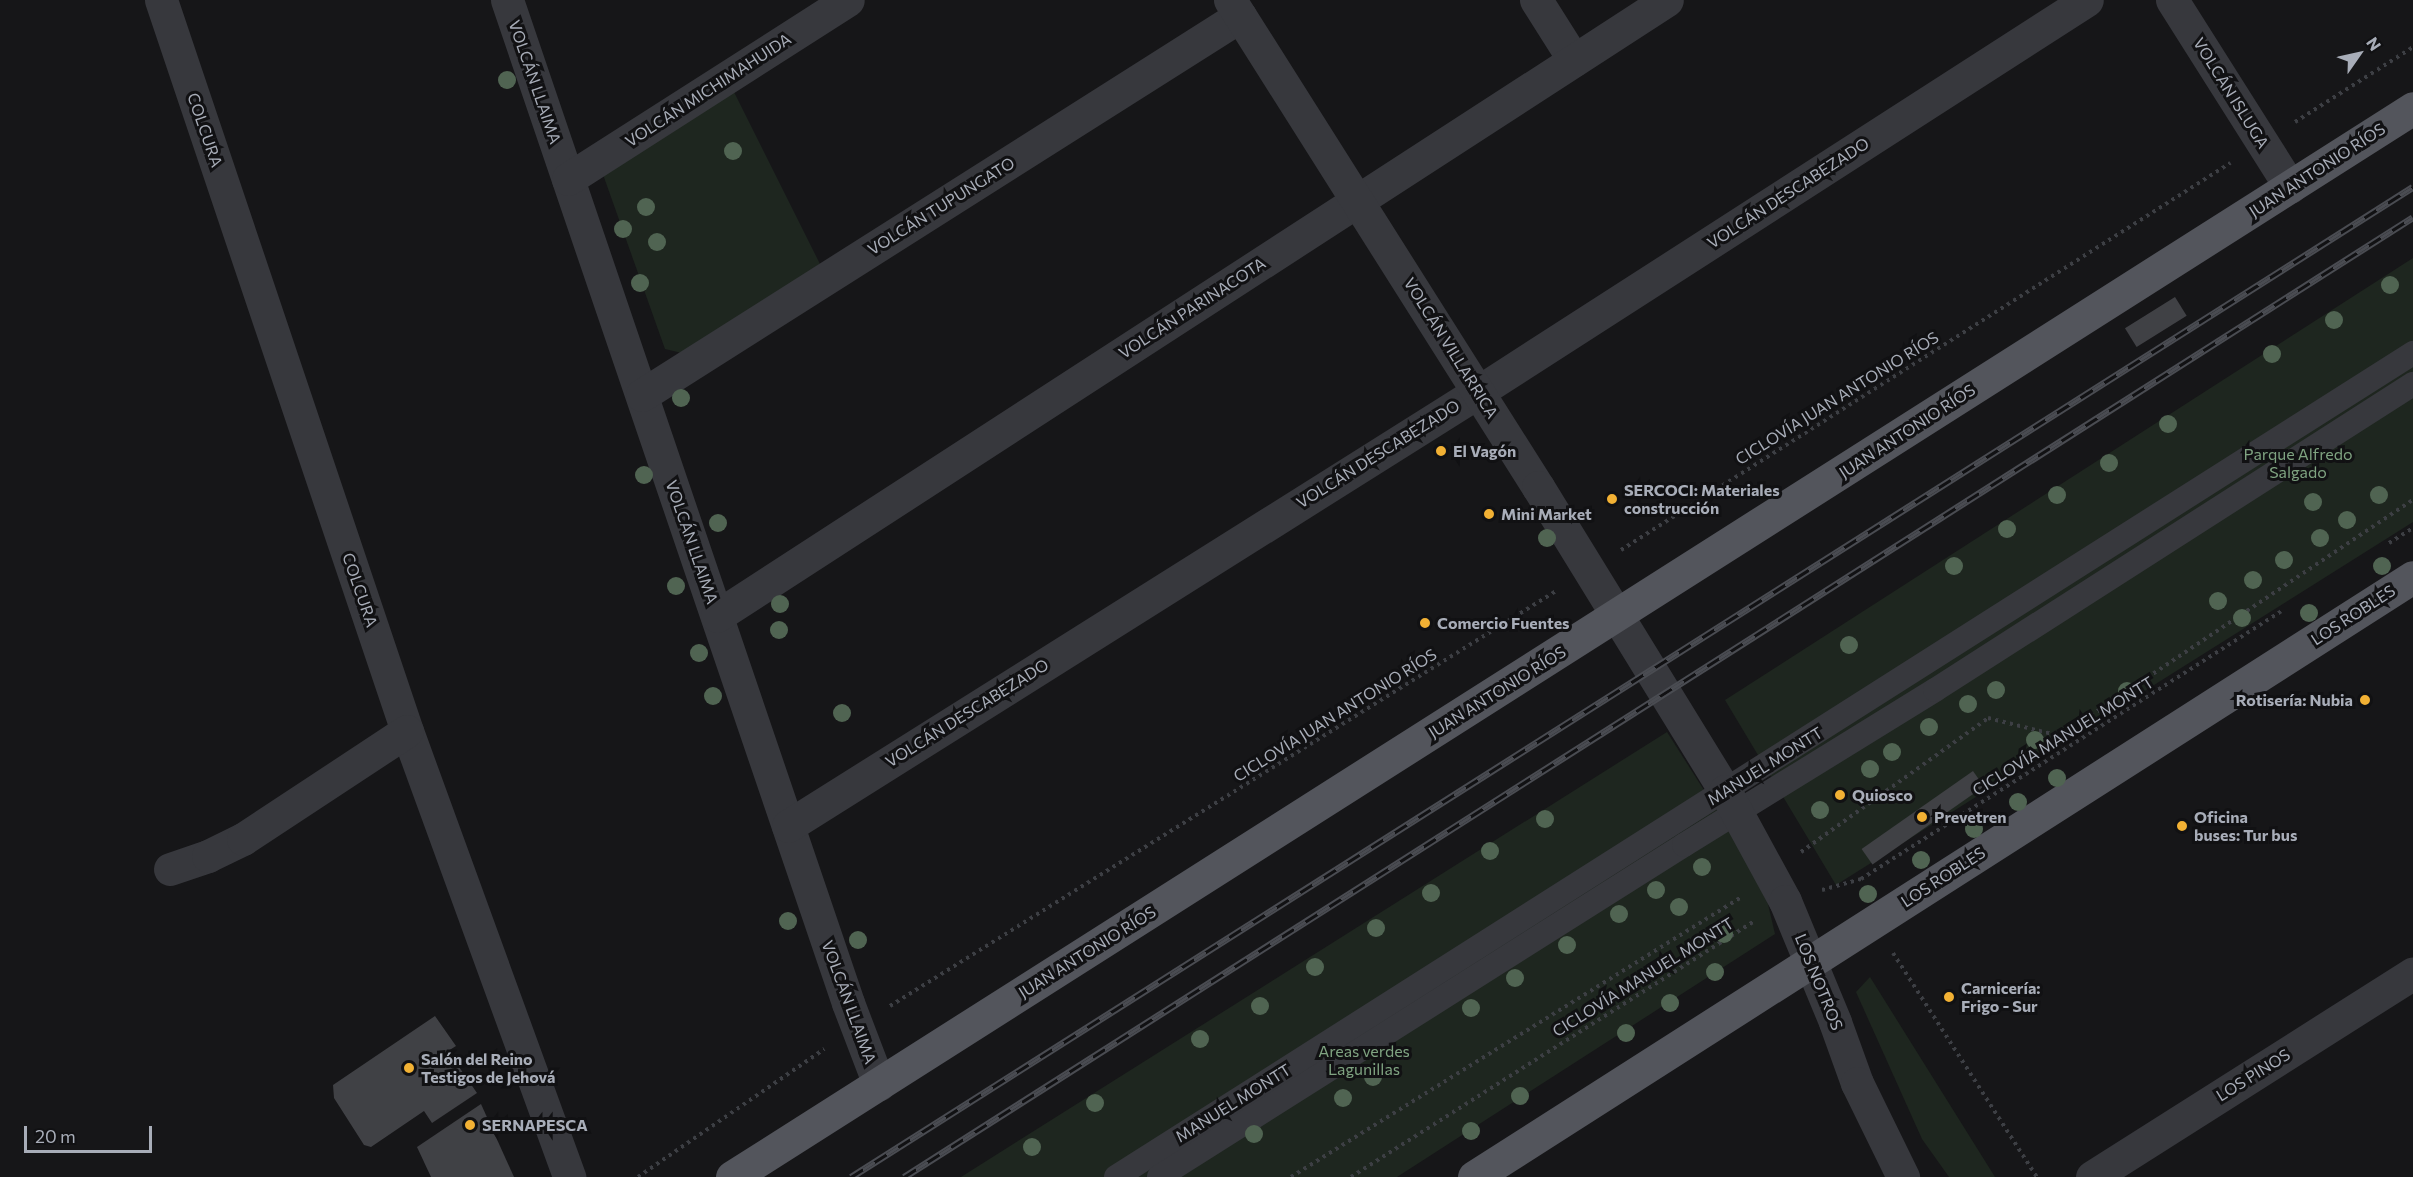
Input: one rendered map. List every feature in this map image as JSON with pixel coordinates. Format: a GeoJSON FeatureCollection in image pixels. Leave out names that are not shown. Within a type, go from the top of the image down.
{"type":"FeatureCollection","features":[{"type":"Feature","properties":{"kind":"main road","name":"JUAN ANTONIO RÍOS"},"geometry":{"type":"LineString","coordinates":[[732,1177],[2413,108]]}},
{"type":"Feature","properties":{"kind":"main road","name":"LOS ROBLES"},"geometry":{"type":"LineString","coordinates":[[1474,1177],[2413,577]]}},
{"type":"Feature","properties":{"kind":"street","name":"COLCURA"},"geometry":{"type":"LineString","coordinates":[[161,0],[407,731],[569,1177]]}},
{"type":"Feature","properties":{"kind":"street","name":"VOLCÁN LLAIMA"},"geometry":{"type":"LineString","coordinates":[[507,0],[856,1027],[879,1084]]}},
{"type":"Feature","properties":{"kind":"street","name":"VOLCÁN MICHIMAHUIDA"},"geometry":{"type":"LineString","coordinates":[[568,179],[848,0]]}},
{"type":"Feature","properties":{"kind":"street"},"geometry":{"type":"LineString","coordinates":[[1536,0],[1574,60]]}},
{"type":"Feature","properties":{"kind":"street","name":"VOLCÁN PARINACOTA"},"geometry":{"type":"LineString","coordinates":[[717,616],[1667,0]]}},
{"type":"Feature","properties":{"kind":"street","name":"VOLCÁN DESCABEZADO"},"geometry":{"type":"LineString","coordinates":[[788,826],[1478,392],[2087,0]]}},
{"type":"Feature","properties":{"kind":"street","name":"VOLCÁN ISLUGA"},"geometry":{"type":"LineString","coordinates":[[2172,0],[2290,187]]}},
{"type":"Feature","properties":{"kind":"street","name":"VOLCÁN VILLARRICA"},"geometry":{"type":"LineString","coordinates":[[1235,8],[1478,392],[1731,802]]}},
{"type":"Feature","properties":{"kind":"street","name":"VOLCÁN TUPUNGATO"},"geometry":{"type":"LineString","coordinates":[[642,395],[1235,8]]}},
{"type":"Feature","properties":{"kind":"street"},"geometry":{"type":"LineString","coordinates":[[170,870],[208,856],[243,839],[407,731]]}},
{"type":"Feature","properties":{"kind":"street","name":"LOS NOTROS"},"geometry":{"type":"LineString","coordinates":[[1731,802],[1779,887],[1811,961],[1857,1083],[1903,1177]]}},
{"type":"Feature","properties":{"kind":"street","name":"LOS PINOS"},"geometry":{"type":"LineString","coordinates":[[2092,1177],[2413,973]]}},
{"type":"Feature","properties":{"kind":"lane","name":"MANUEL MONTT"},"geometry":{"type":"LineString","coordinates":[[1159,1177],[2413,353]]}},
{"type":"Feature","properties":{"kind":"lane","name":"MANUEL MONTT"},"geometry":{"type":"LineString","coordinates":[[1116,1177],[1731,802],[1935,690],[2413,384]]}},
{"type":"Feature","properties":{"kind":"path","name":"CICLOVÍA JUAN ANTONIO RÍOS"},"geometry":{"type":"LineString","coordinates":[[638,1177],[856,1027],[1589,570],[2413,47]]}},
{"type":"Feature","properties":{"kind":"path"},"geometry":{"type":"LineString","coordinates":[[1291,1177],[1734,903],[1779,887],[1988,718],[2060,736],[2413,500]]}},
{"type":"Feature","properties":{"kind":"path"},"geometry":{"type":"LineString","coordinates":[[2383,547],[2413,528]]}},
{"type":"Feature","properties":{"kind":"path","name":"CICLOVÍA MANUEL MONTT"},"geometry":{"type":"LineString","coordinates":[[1351,1177],[1779,887],[1861,879],[2283,611]]}},
{"type":"Feature","properties":{"kind":"path"},"geometry":{"type":"LineString","coordinates":[[1894,954],[2037,1177]]}},
{"type":"Feature","properties":{"kind":"green space"},"geometry":{"type":"Polygon","coordinates":[[[731,86],[820,264],[686,354],[665,349],[600,166],[731,86]]]}},
{"type":"Feature","properties":{"kind":"green space","name":"Parque Alfredo Salgado"},"geometry":{"type":"Polygon","coordinates":[[[2413,258],[2413,522],[1836,885],[1725,700],[2413,258]]]}},
{"type":"Feature","properties":{"kind":"green space","name":"Areas verdes Lagunillas"},"geometry":{"type":"Polygon","coordinates":[[[1667,732],[1763,883],[1775,934],[1397,1177],[961,1177],[1667,732]]]}},
{"type":"Feature","properties":{"kind":"green space"},"geometry":{"type":"Polygon","coordinates":[[[1870,977],[1995,1177],[1949,1177],[1922,1139],[1856,992],[1870,977]]]}},
{"type":"Feature","properties":{"kind":"building"},"geometry":{"type":"Polygon","coordinates":[[[2175,297],[2187,316],[2137,347],[2125,328],[2175,297]]]}},
{"type":"Feature","properties":{"kind":"building","name":"Prevetren"},"geometry":{"type":"Polygon","coordinates":[[[1973,771],[1984,787],[1872,865],[1862,849],[1973,771]]]}},
{"type":"Feature","properties":{"kind":"building","name":"Salón del Reino Testigos de Jehová"},"geometry":{"type":"Polygon","coordinates":[[[435,1016],[456,1046],[448,1051],[477,1093],[432,1123],[424,1111],[371,1147],[364,1145],[334,1098],[333,1085],[435,1016]]]}},
{"type":"Feature","properties":{"kind":"building","name":"SERNAPESCA"},"geometry":{"type":"Polygon","coordinates":[[[481,1104],[514,1177],[431,1177],[417,1147],[481,1104]]]}},
{"type":"Feature","properties":{"kind":"railway"},"geometry":{"type":"LineString","coordinates":[[851,1177],[2413,187]]}},
{"type":"Feature","properties":{"kind":"railway"},"geometry":{"type":"LineString","coordinates":[[904,1177],[2413,217]]}},
{"type":"Feature","properties":{"kind":"place","name":"El Vagón"},"geometry":{"type":"Point","coordinates":[1441,451]}},
{"type":"Feature","properties":{"kind":"place","name":"SERCOCI: Materiales construcción"},"geometry":{"type":"Point","coordinates":[1612,499]}},
{"type":"Feature","properties":{"kind":"place","name":"Mini Market"},"geometry":{"type":"Point","coordinates":[1489,514]}},
{"type":"Feature","properties":{"kind":"place","name":"Comercio Fuentes"},"geometry":{"type":"Point","coordinates":[1425,623]}},
{"type":"Feature","properties":{"kind":"place","name":"Rotisería: Nubia"},"geometry":{"type":"Point","coordinates":[2365,700]}},
{"type":"Feature","properties":{"kind":"place","name":"Quiosco"},"geometry":{"type":"Point","coordinates":[1840,795]}},
{"type":"Feature","properties":{"kind":"place","name":"Prevetren"},"geometry":{"type":"Point","coordinates":[1922,817]}},
{"type":"Feature","properties":{"kind":"place","name":"Oficina buses: Tur bus"},"geometry":{"type":"Point","coordinates":[2182,826]}},
{"type":"Feature","properties":{"kind":"place","name":"Carnicería: Frigo - Sur"},"geometry":{"type":"Point","coordinates":[1949,997]}},
{"type":"Feature","properties":{"kind":"place","name":"Salón del Reino Testigos de Jehová"},"geometry":{"type":"Point","coordinates":[409,1068]}},
{"type":"Feature","properties":{"kind":"place","name":"SERNAPESCA"},"geometry":{"type":"Point","coordinates":[470,1125]}}]}
